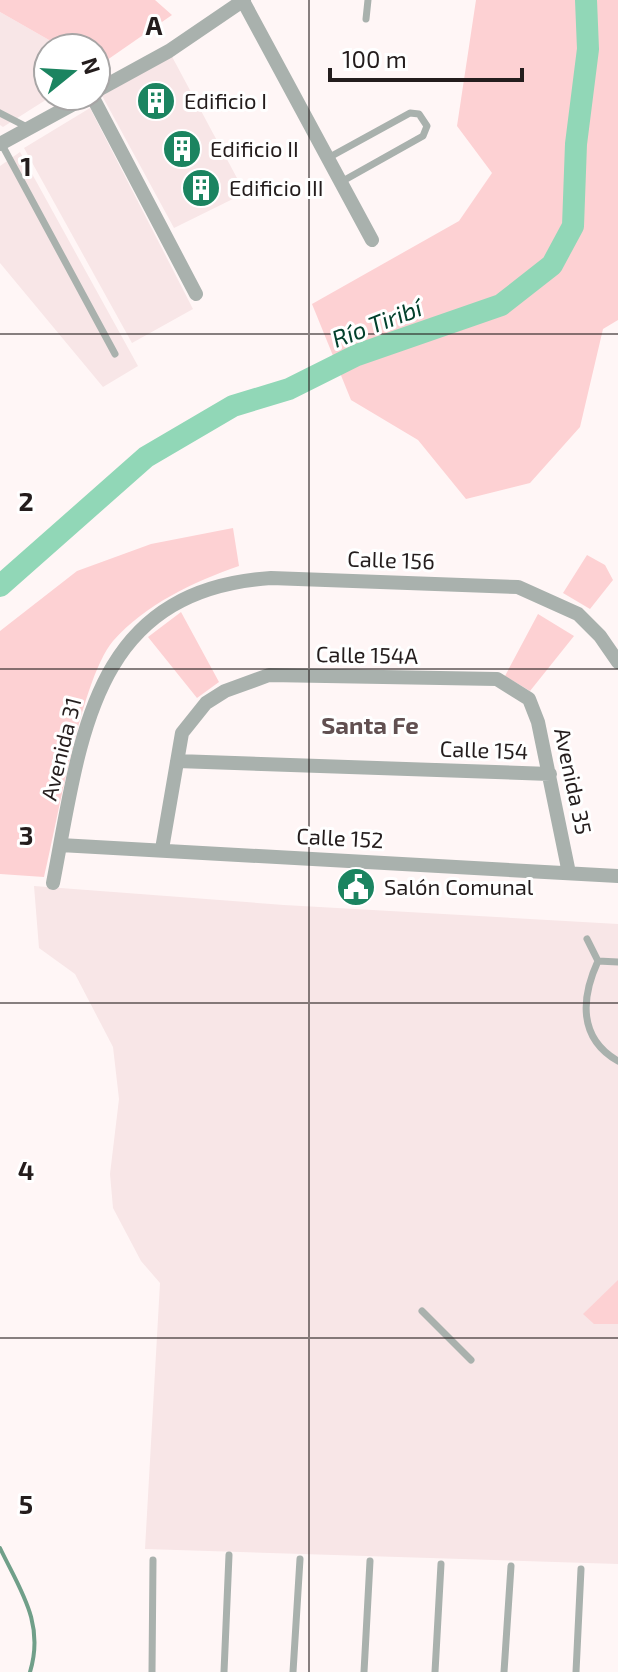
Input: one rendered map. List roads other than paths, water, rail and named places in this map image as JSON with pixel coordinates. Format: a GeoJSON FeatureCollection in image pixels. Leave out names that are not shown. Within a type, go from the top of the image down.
{"type":"FeatureCollection","features":[{"type":"Feature","properties":{"kind":"street"},"geometry":{"type":"LineString","coordinates":[[112,82],[169,51],[243,0],[372,240]]}},
{"type":"Feature","properties":{"kind":"street"},"geometry":{"type":"LineString","coordinates":[[1,144],[57,112]]}},
{"type":"Feature","properties":{"kind":"street"},"geometry":{"type":"LineString","coordinates":[[99,112],[196,294]]}},
{"type":"Feature","properties":{"kind":"street","name":"Calle 156"},"geometry":{"type":"LineString","coordinates":[[171,606],[204,589],[241,580],[271,578],[518,587],[578,614],[600,636],[618,662]]}},
{"type":"Feature","properties":{"kind":"street","name":"Avenida 31"},"geometry":{"type":"LineString","coordinates":[[53,883],[91,709],[105,674],[146,623],[171,606]]}},
{"type":"Feature","properties":{"kind":"street","name":"Calle 154A"},"geometry":{"type":"LineString","coordinates":[[177,761],[182,733],[206,703],[247,680],[269,675],[497,679],[529,699]]}},
{"type":"Feature","properties":{"kind":"street","name":"Avenida 35"},"geometry":{"type":"LineString","coordinates":[[529,699],[550,774],[569,873]]}},
{"type":"Feature","properties":{"kind":"street"},"geometry":{"type":"LineString","coordinates":[[162,849],[177,761]]}},
{"type":"Feature","properties":{"kind":"street","name":"Calle 154"},"geometry":{"type":"LineString","coordinates":[[177,761],[550,774]]}},
{"type":"Feature","properties":{"kind":"street","name":"Calle 152"},"geometry":{"type":"LineString","coordinates":[[60,845],[618,876]]}},
{"type":"Feature","properties":{"kind":"lane"},"geometry":{"type":"LineString","coordinates":[[366,19],[368,0]]}},
{"type":"Feature","properties":{"kind":"lane"},"geometry":{"type":"LineString","coordinates":[[0,113],[27,127]]}},
{"type":"Feature","properties":{"kind":"lane"},"geometry":{"type":"LineString","coordinates":[[328,158],[410,113],[419,114],[427,126],[423,136],[341,182]]}},
{"type":"Feature","properties":{"kind":"lane"},"geometry":{"type":"LineString","coordinates":[[1,144],[115,354]]}},
{"type":"Feature","properties":{"kind":"lane"},"geometry":{"type":"LineString","coordinates":[[587,939],[598,961]]}},
{"type":"Feature","properties":{"kind":"lane"},"geometry":{"type":"LineString","coordinates":[[598,961],[618,962]]}},
{"type":"Feature","properties":{"kind":"lane"},"geometry":{"type":"LineString","coordinates":[[598,961],[586,987],[584,1016],[606,1054],[618,1061]]}},
{"type":"Feature","properties":{"kind":"lane"},"geometry":{"type":"LineString","coordinates":[[422,1311],[471,1360]]}},
{"type":"Feature","properties":{"kind":"lane"},"geometry":{"type":"LineString","coordinates":[[224,1672],[229,1555]]}},
{"type":"Feature","properties":{"kind":"lane"},"geometry":{"type":"LineString","coordinates":[[293,1672],[300,1559]]}},
{"type":"Feature","properties":{"kind":"lane"},"geometry":{"type":"LineString","coordinates":[[152,1672],[153,1560]]}},
{"type":"Feature","properties":{"kind":"lane"},"geometry":{"type":"LineString","coordinates":[[364,1672],[370,1561]]}},
{"type":"Feature","properties":{"kind":"lane"},"geometry":{"type":"LineString","coordinates":[[435,1672],[441,1564]]}},
{"type":"Feature","properties":{"kind":"lane"},"geometry":{"type":"LineString","coordinates":[[504,1672],[511,1566]]}},
{"type":"Feature","properties":{"kind":"lane"},"geometry":{"type":"LineString","coordinates":[[576,1672],[581,1569]]}},
{"type":"Feature","properties":{"kind":"waterway","name":"Río Tiribí"},"geometry":{"type":"LineString","coordinates":[[0,586],[146,457],[233,406],[289,389],[357,355],[501,305],[552,265],[573,226],[576,144],[588,49],[586,0]]}},
{"type":"Feature","properties":{"kind":"waterway"},"geometry":{"type":"LineString","coordinates":[[0,1548],[32,1622],[34,1654],[30,1672]]}},
{"type":"Feature","properties":{"kind":"place","name":"Edificio I"},"geometry":{"type":"Point","coordinates":[156,101]}},
{"type":"Feature","properties":{"kind":"place","name":"Edificio II"},"geometry":{"type":"Point","coordinates":[182,149]}},
{"type":"Feature","properties":{"kind":"place","name":"Edificio III"},"geometry":{"type":"Point","coordinates":[201,188]}},
{"type":"Feature","properties":{"kind":"place","name":"Salón Comunal"},"geometry":{"type":"Point","coordinates":[356,887]}},
{"type":"Feature","properties":{"kind":"district","name":"Santa Fe"},"geometry":{"type":"Point","coordinates":[370,726]}}]}
